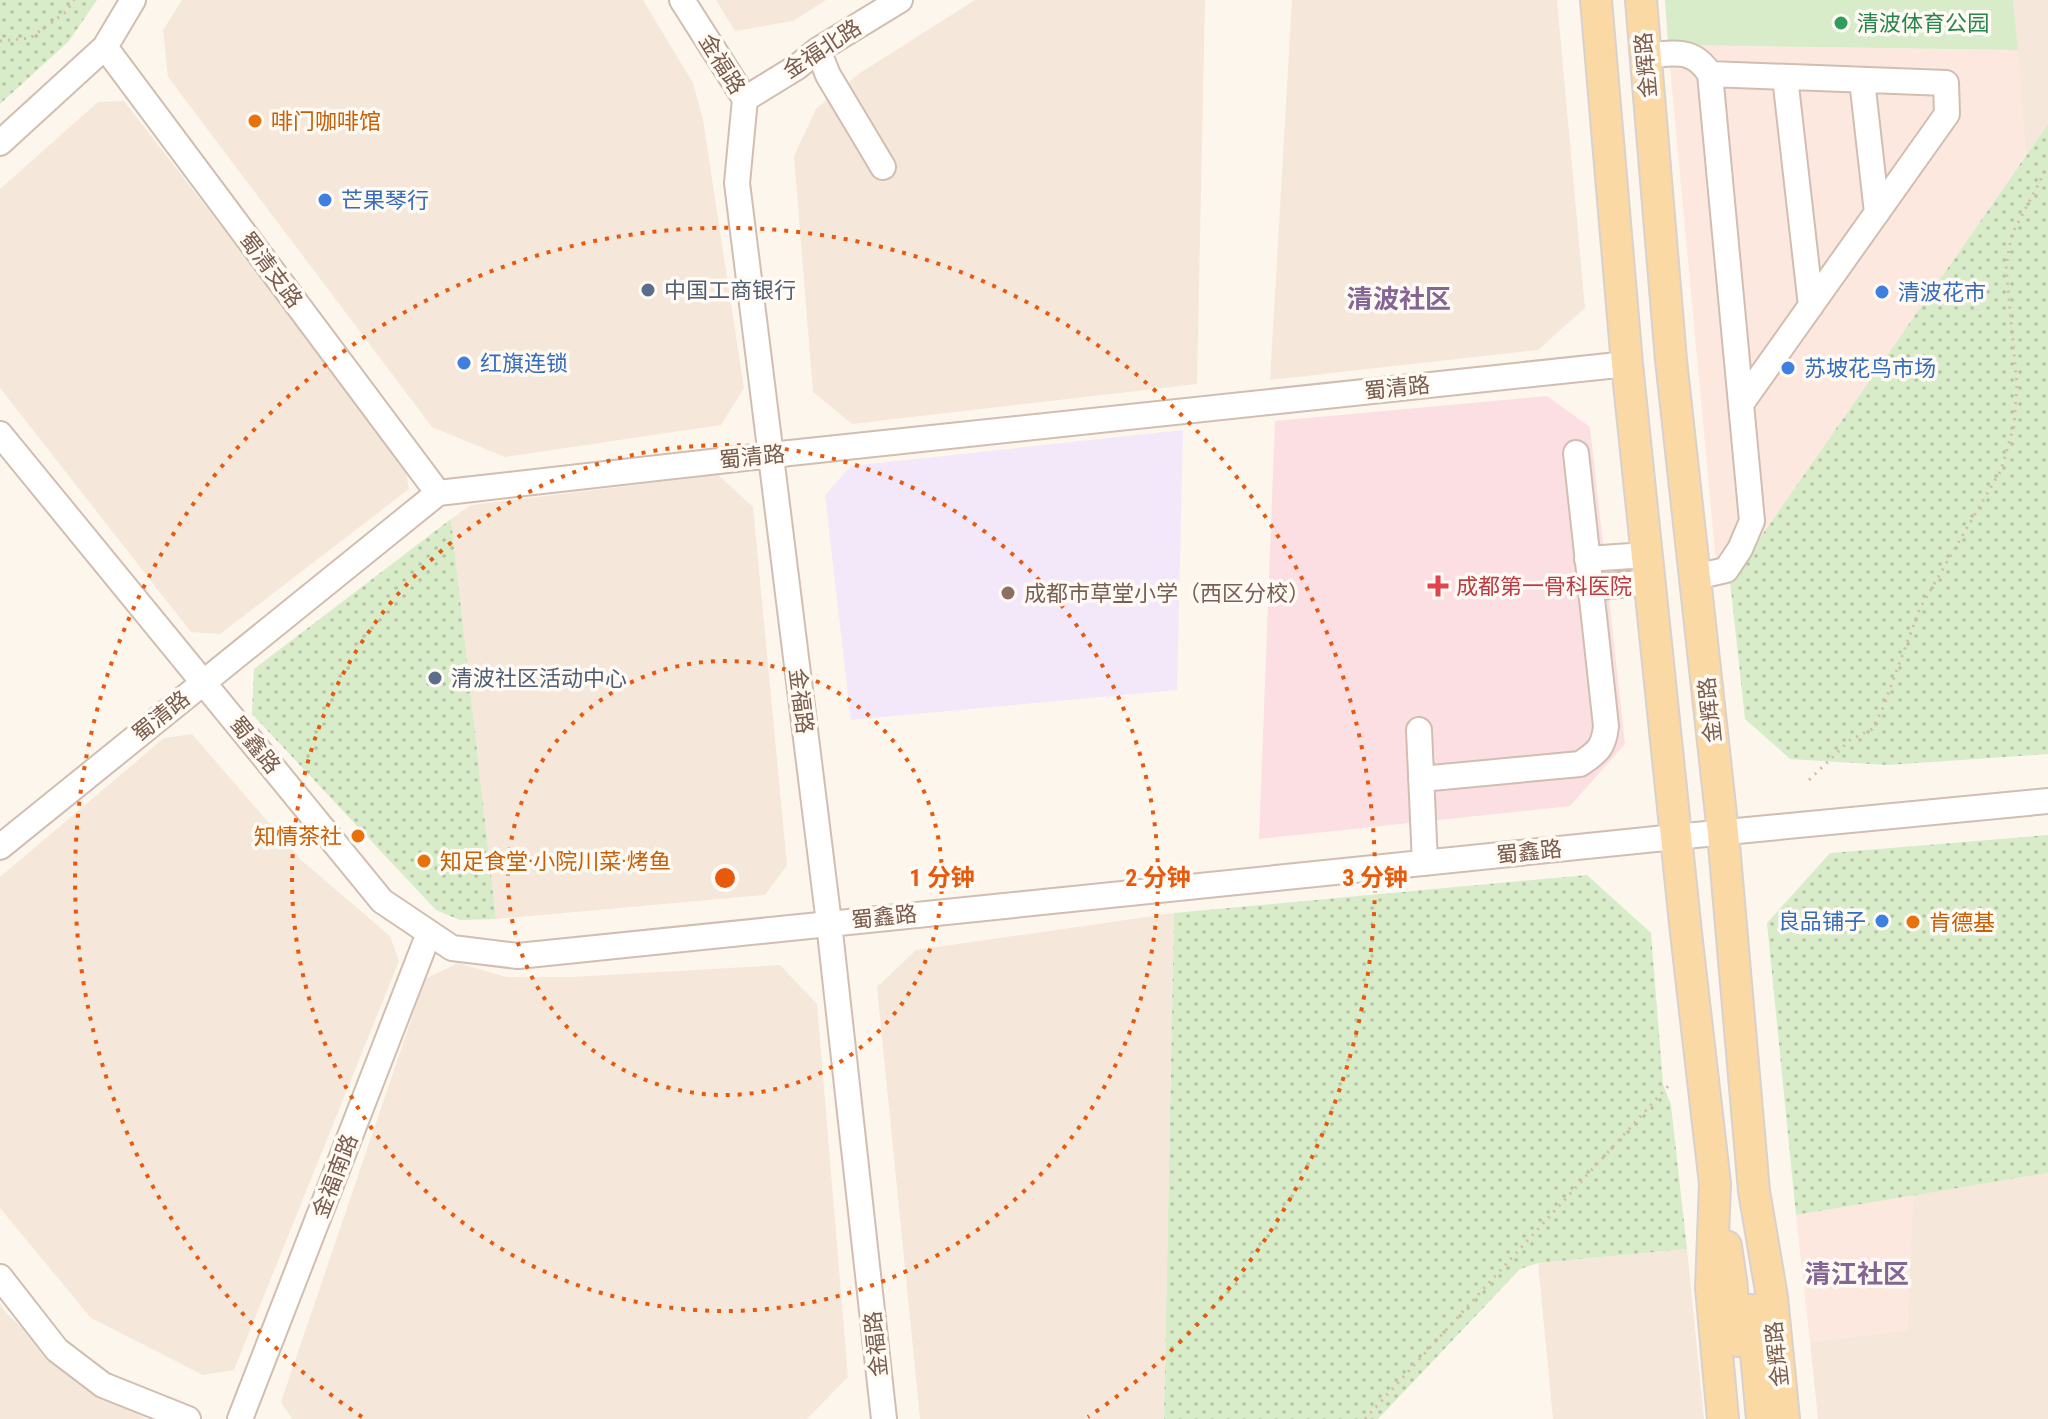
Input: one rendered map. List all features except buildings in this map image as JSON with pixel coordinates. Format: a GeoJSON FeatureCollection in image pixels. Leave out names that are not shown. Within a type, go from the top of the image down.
{"type":"FeatureCollection","features":[{"type":"Feature","properties":{"kind":"main road","name":"金辉路"},"geometry":{"type":"LineString","coordinates":[[1596,0],[1627,364],[1675,837],[1715,1184],[1711,1288],[1723,1419]]}},
{"type":"Feature","properties":{"kind":"main road","name":"金辉路"},"geometry":{"type":"LineString","coordinates":[[1641,0],[1671,360],[1723,833],[1754,1191],[1772,1297],[1784,1419]]}},
{"type":"Feature","properties":{"kind":"main road"},"geometry":{"type":"LineString","coordinates":[[1648,568],[1695,577]]}},
{"type":"Feature","properties":{"kind":"main road"},"geometry":{"type":"LineString","coordinates":[[1715,1184],[1741,1289],[1762,1419]]}},
{"type":"Feature","properties":{"kind":"main road"},"geometry":{"type":"LineString","coordinates":[[1744,1419],[1741,1289],[1754,1191]]}},
{"type":"Feature","properties":{"kind":"street"},"geometry":{"type":"LineString","coordinates":[[0,143],[105,47],[133,0]]}},
{"type":"Feature","properties":{"kind":"street","name":"金福路"},"geometry":{"type":"LineString","coordinates":[[682,0],[745,99],[737,183],[829,923],[884,1419]]}},
{"type":"Feature","properties":{"kind":"street","name":"金福北路"},"geometry":{"type":"LineString","coordinates":[[745,99],[900,0]]}},
{"type":"Feature","properties":{"kind":"street","name":"蜀清支路"},"geometry":{"type":"LineString","coordinates":[[105,47],[438,493]]}},
{"type":"Feature","properties":{"kind":"street"},"geometry":{"type":"LineString","coordinates":[[818,50],[828,75],[883,167]]}},
{"type":"Feature","properties":{"kind":"street"},"geometry":{"type":"LineString","coordinates":[[1646,55],[1682,53],[1700,60],[1710,74],[1752,521],[1740,549],[1726,570],[1695,577]]}},
{"type":"Feature","properties":{"kind":"street"},"geometry":{"type":"LineString","coordinates":[[1710,74],[1946,83],[1947,114],[1741,404]]}},
{"type":"Feature","properties":{"kind":"street"},"geometry":{"type":"LineString","coordinates":[[1785,77],[1811,306]]}},
{"type":"Feature","properties":{"kind":"street"},"geometry":{"type":"LineString","coordinates":[[1862,80],[1877,213]]}},
{"type":"Feature","properties":{"kind":"street","name":"蜀清路"},"geometry":{"type":"LineString","coordinates":[[0,847],[438,493],[1627,364]]}},
{"type":"Feature","properties":{"kind":"street","name":"蜀鑫路"},"geometry":{"type":"LineString","coordinates":[[0,434],[382,901],[452,948],[518,956],[2048,801]]}},
{"type":"Feature","properties":{"kind":"street"},"geometry":{"type":"LineString","coordinates":[[1421,779],[1580,764],[1604,742],[1606,726],[1576,453]]}},
{"type":"Feature","properties":{"kind":"street"},"geometry":{"type":"LineString","coordinates":[[1587,559],[1648,568]]}},
{"type":"Feature","properties":{"kind":"street"},"geometry":{"type":"LineString","coordinates":[[1590,588],[1648,568]]}},
{"type":"Feature","properties":{"kind":"street"},"geometry":{"type":"LineString","coordinates":[[1419,730],[1425,863]]}},
{"type":"Feature","properties":{"kind":"street","name":"金福南路"},"geometry":{"type":"LineString","coordinates":[[240,1419],[429,933]]}},
{"type":"Feature","properties":{"kind":"street"},"geometry":{"type":"LineString","coordinates":[[0,1277],[57,1350],[80,1368],[103,1385],[188,1419]]}},
{"type":"Feature","properties":{"kind":"path"},"geometry":{"type":"LineString","coordinates":[[0,41],[30,38],[66,12],[74,0]]}},
{"type":"Feature","properties":{"kind":"path"},"geometry":{"type":"LineString","coordinates":[[1809,780],[1850,740],[1872,729],[1920,608],[2001,470],[2014,426],[2017,385],[2006,266],[2012,234],[2048,166]]}},
{"type":"Feature","properties":{"kind":"path"},"geometry":{"type":"LineString","coordinates":[[1365,1419],[1670,1084]]}},
{"type":"Feature","properties":{"kind":"shaded area"},"geometry":{"type":"Polygon","coordinates":[[[182,0],[643,0],[693,83],[703,120],[744,388],[721,425],[505,457],[432,427],[168,77],[163,30],[182,0]]]}},
{"type":"Feature","properties":{"kind":"shaded area"},"geometry":{"type":"Polygon","coordinates":[[[716,0],[826,0],[793,21],[735,31],[716,0]]]}},
{"type":"Feature","properties":{"kind":"shaded area"},"geometry":{"type":"Polygon","coordinates":[[[975,0],[1205,0],[1197,384],[852,424],[813,392],[794,156],[816,109],[860,73],[975,0]]]}},
{"type":"Feature","properties":{"kind":"shaded area"},"geometry":{"type":"Polygon","coordinates":[[[1292,0],[1557,0],[1585,308],[1538,350],[1270,380],[1292,0]]]}},
{"type":"Feature","properties":{"kind":"shaded area"},"geometry":{"type":"Polygon","coordinates":[[[2013,0],[2048,0],[2048,124],[2026,155],[2013,0]]]}},
{"type":"Feature","properties":{"kind":"shaded area","name":"苏坡花鸟市场"},"geometry":{"type":"Polygon","coordinates":[[[1668,45],[2018,50],[2026,155],[1730,581],[1718,584],[1668,45]]]}},
{"type":"Feature","properties":{"kind":"shaded area"},"geometry":{"type":"Polygon","coordinates":[[[124,101],[404,462],[409,489],[220,634],[191,632],[0,388],[0,189],[98,102],[124,101]]]}},
{"type":"Feature","properties":{"kind":"shaded area","name":"成都第一骨科医院"},"geometry":{"type":"Polygon","coordinates":[[[1547,396],[1590,427],[1625,744],[1570,806],[1259,839],[1275,421],[1547,396]]]}},
{"type":"Feature","properties":{"kind":"shaded area","name":"成都市草堂小学（西区分校）"},"geometry":{"type":"Polygon","coordinates":[[[1183,430],[1177,690],[851,720],[825,495],[851,466],[1183,430]]]}},
{"type":"Feature","properties":{"kind":"shaded area"},"geometry":{"type":"Polygon","coordinates":[[[718,475],[753,507],[787,865],[765,895],[496,919],[451,519],[471,505],[718,475]]]}},
{"type":"Feature","properties":{"kind":"shaded area"},"geometry":{"type":"Polygon","coordinates":[[[192,734],[301,860],[390,936],[399,961],[234,1370],[203,1375],[91,1318],[0,1208],[0,877],[164,738],[192,734]]]}},
{"type":"Feature","properties":{"kind":"shaded area"},"geometry":{"type":"Polygon","coordinates":[[[1174,913],[1164,1419],[920,1419],[877,987],[916,950],[1174,913]]]}},
{"type":"Feature","properties":{"kind":"shaded area"},"geometry":{"type":"Polygon","coordinates":[[[458,963],[507,977],[572,977],[780,965],[817,1004],[848,1377],[807,1419],[292,1419],[281,1402],[425,979],[458,963]]]}},
{"type":"Feature","properties":{"kind":"shaded area"},"geometry":{"type":"Polygon","coordinates":[[[2048,1173],[2048,1419],[1818,1419],[1810,1342],[1907,1330],[1913,1195],[2048,1173]]]}},
{"type":"Feature","properties":{"kind":"shaded area"},"geometry":{"type":"Polygon","coordinates":[[[1913,1195],[1907,1330],[1810,1342],[1796,1215],[1913,1195]]]}},
{"type":"Feature","properties":{"kind":"shaded area"},"geometry":{"type":"Polygon","coordinates":[[[1687,1249],[1704,1419],[1553,1419],[1538,1263],[1687,1249]]]}},
{"type":"Feature","properties":{"kind":"shaded area"},"geometry":{"type":"Polygon","coordinates":[[[0,1304],[6,1313],[83,1382],[146,1419],[0,1419],[0,1304]]]}},
{"type":"Feature","properties":{"kind":"green space"},"geometry":{"type":"Polygon","coordinates":[[[0,0],[97,0],[69,41],[0,104],[0,0]]]}},
{"type":"Feature","properties":{"kind":"green space","name":"清波体育公园"},"geometry":{"type":"Polygon","coordinates":[[[1665,0],[2013,0],[2018,50],[1668,45],[1665,0]]]}},
{"type":"Feature","properties":{"kind":"green space"},"geometry":{"type":"Polygon","coordinates":[[[2048,124],[2048,754],[1888,765],[1790,759],[1745,719],[1730,581],[2048,124]]]}},
{"type":"Feature","properties":{"kind":"green space"},"geometry":{"type":"Polygon","coordinates":[[[451,519],[496,919],[460,920],[436,910],[252,714],[254,669],[451,519]]]}},
{"type":"Feature","properties":{"kind":"green space"},"geometry":{"type":"Polygon","coordinates":[[[2048,835],[2048,1173],[1796,1215],[1767,923],[1830,853],[2048,835]]]}},
{"type":"Feature","properties":{"kind":"green space"},"geometry":{"type":"Polygon","coordinates":[[[1587,875],[1651,933],[1663,1084],[1671,1105],[1687,1249],[1538,1263],[1520,1269],[1378,1419],[1164,1419],[1174,913],[1587,875]]]}},
{"type":"Feature","properties":{"kind":"place","name":"清波体育公园"},"geometry":{"type":"Point","coordinates":[1841,23]}},
{"type":"Feature","properties":{"kind":"place","name":"啡门咖啡馆"},"geometry":{"type":"Point","coordinates":[255,121]}},
{"type":"Feature","properties":{"kind":"place","name":"芒果琴行"},"geometry":{"type":"Point","coordinates":[325,200]}},
{"type":"Feature","properties":{"kind":"place","name":"中国工商银行"},"geometry":{"type":"Point","coordinates":[648,290]}},
{"type":"Feature","properties":{"kind":"place","name":"清波花市"},"geometry":{"type":"Point","coordinates":[1882,292]}},
{"type":"Feature","properties":{"kind":"place","name":"红旗连锁"},"geometry":{"type":"Point","coordinates":[464,363]}},
{"type":"Feature","properties":{"kind":"place","name":"苏坡花鸟市场"},"geometry":{"type":"Point","coordinates":[1788,368]}},
{"type":"Feature","properties":{"kind":"place","name":"成都第一骨科医院"},"geometry":{"type":"Point","coordinates":[1438,586]}},
{"type":"Feature","properties":{"kind":"place","name":"成都市草堂小学（西区分校）"},"geometry":{"type":"Point","coordinates":[1008,593]}},
{"type":"Feature","properties":{"kind":"place","name":"清波社区活动中心"},"geometry":{"type":"Point","coordinates":[435,678]}},
{"type":"Feature","properties":{"kind":"place","name":"知情茶社"},"geometry":{"type":"Point","coordinates":[358,836]}},
{"type":"Feature","properties":{"kind":"place","name":"知足食堂·小院川菜·烤鱼"},"geometry":{"type":"Point","coordinates":[424,861]}},
{"type":"Feature","properties":{"kind":"place","name":"良品铺子"},"geometry":{"type":"Point","coordinates":[1882,921]}},
{"type":"Feature","properties":{"kind":"place","name":"肯德基"},"geometry":{"type":"Point","coordinates":[1913,922]}},
{"type":"Feature","properties":{"kind":"district","name":"清波社区"},"geometry":{"type":"Point","coordinates":[1399,299]}},
{"type":"Feature","properties":{"kind":"district","name":"清江社区"},"geometry":{"type":"Point","coordinates":[1857,1274]}}]}
